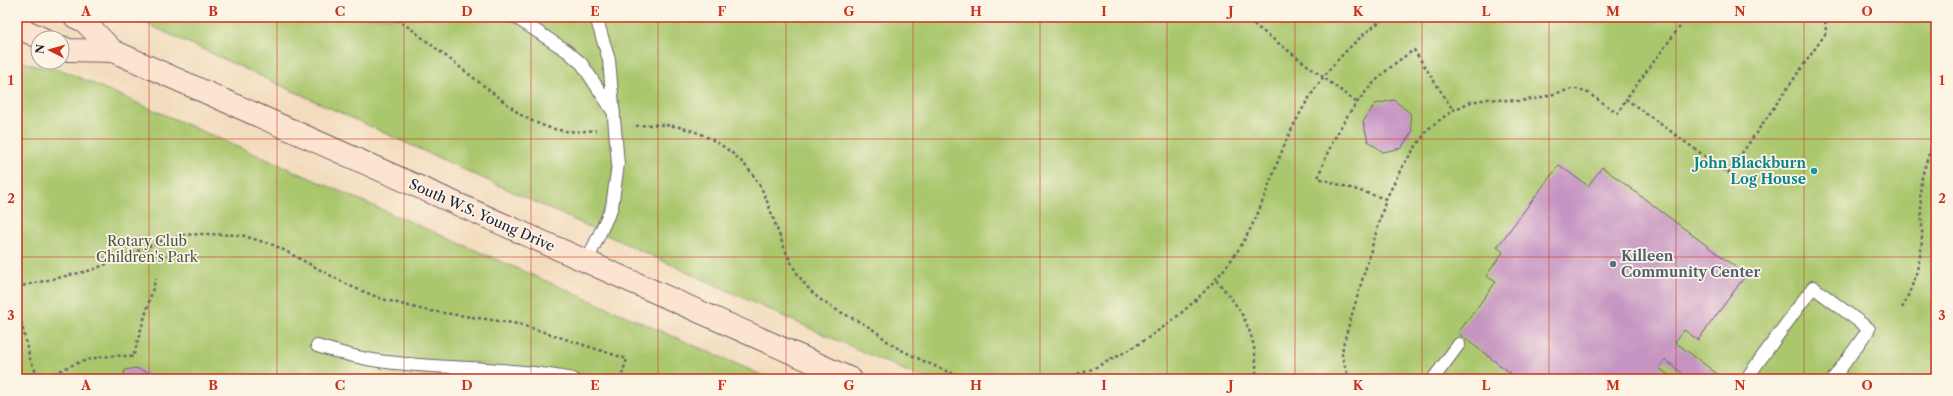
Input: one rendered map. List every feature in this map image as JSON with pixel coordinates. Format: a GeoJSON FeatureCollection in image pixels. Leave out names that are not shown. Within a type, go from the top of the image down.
{"type":"FeatureCollection","features":[{"type":"Feature","properties":{"kind":"main road","name":"South W.S. Young Drive"},"geometry":{"type":"LineString","coordinates":[[79,19],[113,51],[849,379]]}},
{"type":"Feature","properties":{"kind":"main road"},"geometry":{"type":"LineString","coordinates":[[17,27],[30,33]]}},
{"type":"Feature","properties":{"kind":"main road","name":"South W.S. Young Drive"},"geometry":{"type":"LineString","coordinates":[[70,49],[113,51]]}},
{"type":"Feature","properties":{"kind":"lane"},"geometry":{"type":"LineString","coordinates":[[515,17],[567,52],[582,64],[615,114]]}},
{"type":"Feature","properties":{"kind":"lane"},"geometry":{"type":"LineString","coordinates":[[587,261],[612,207],[616,186],[618,152],[609,60],[596,17]]}},
{"type":"Feature","properties":{"kind":"lane"},"geometry":{"type":"LineString","coordinates":[[1746,379],[1813,287],[1869,329],[1833,379]]}},
{"type":"Feature","properties":{"kind":"lane"},"geometry":{"type":"LineString","coordinates":[[1433,379],[1459,344]]}},
{"type":"Feature","properties":{"kind":"lane"},"geometry":{"type":"LineString","coordinates":[[317,346],[379,361],[546,373],[573,379]]}},
{"type":"Feature","properties":{"kind":"path"},"geometry":{"type":"LineString","coordinates":[[391,17],[410,28],[509,107],[535,123],[565,132],[602,130]]}},
{"type":"Feature","properties":{"kind":"path"},"geometry":{"type":"LineString","coordinates":[[1244,17],[1356,102]]}},
{"type":"Feature","properties":{"kind":"path"},"geometry":{"type":"LineString","coordinates":[[1067,379],[1100,364],[1164,328],[1216,280],[1240,248],[1255,219],[1294,122],[1322,76],[1370,29],[1386,17]]}},
{"type":"Feature","properties":{"kind":"path"},"geometry":{"type":"LineString","coordinates":[[1349,379],[1342,357],[1343,345],[1386,200],[1403,165],[1428,129],[1453,110],[1471,102],[1488,100],[1521,101],[1576,89],[1588,93],[1618,113],[1626,99],[1687,17]]}},
{"type":"Feature","properties":{"kind":"path"},"geometry":{"type":"LineString","coordinates":[[1626,99],[1728,173],[1826,33],[1825,17]]}},
{"type":"Feature","properties":{"kind":"path"},"geometry":{"type":"LineString","coordinates":[[1386,200],[1318,178],[1326,154],[1356,102],[1374,81],[1395,62],[1414,50],[1453,110]]}},
{"type":"Feature","properties":{"kind":"path"},"geometry":{"type":"LineString","coordinates":[[629,127],[666,125],[681,128],[717,142],[733,154],[758,183],[766,198],[785,250],[808,288],[824,302],[874,330],[892,345],[948,372],[965,374],[974,379]]}},
{"type":"Feature","properties":{"kind":"path"},"geometry":{"type":"LineString","coordinates":[[1902,308],[1910,292],[1920,260],[1922,243],[1921,183],[1924,169],[1936,135]]}},
{"type":"Feature","properties":{"kind":"path"},"geometry":{"type":"LineString","coordinates":[[17,287],[92,270],[166,239],[184,235],[202,234],[241,235],[276,246],[350,286],[382,299],[424,310],[519,324],[627,359],[621,377]]}},
{"type":"Feature","properties":{"kind":"path"},"geometry":{"type":"LineString","coordinates":[[44,379],[66,367],[82,361],[108,356],[133,357],[156,278]]}},
{"type":"Feature","properties":{"kind":"path"},"geometry":{"type":"LineString","coordinates":[[1216,280],[1234,300],[1245,320],[1254,352],[1256,379]]}},
{"type":"Feature","properties":{"kind":"path"},"geometry":{"type":"LineString","coordinates":[[17,305],[30,359],[39,379]]}},
{"type":"Feature","properties":{"kind":"green space"},"geometry":{"type":"Polygon","coordinates":[[[132,17],[1936,17],[1936,379],[924,379],[796,322],[132,17]]]}},
{"type":"Feature","properties":{"kind":"green space","name":"Rotary Club Children's Park"},"geometry":{"type":"Polygon","coordinates":[[[17,60],[30,64],[30,70],[64,71],[771,379],[17,379],[17,60]]]}},
{"type":"Feature","properties":{"kind":"building"},"geometry":{"type":"Polygon","coordinates":[[[1394,100],[1410,113],[1412,132],[1401,148],[1383,152],[1368,141],[1363,122],[1375,104],[1394,100]]]}},
{"type":"Feature","properties":{"kind":"building","name":"Killeen Community Center"},"geometry":{"type":"Polygon","coordinates":[[[1559,165],[1588,186],[1602,167],[1746,275],[1698,340],[1684,330],[1675,342],[1720,376],[1718,379],[1690,379],[1665,360],[1659,368],[1674,379],[1518,379],[1458,333],[1496,282],[1486,276],[1503,252],[1497,247],[1559,165]]]}},
{"type":"Feature","properties":{"kind":"building"},"geometry":{"type":"Polygon","coordinates":[[[136,368],[147,372],[149,379],[122,379],[125,370],[136,368]]]}},
{"type":"Feature","properties":{"kind":"place","name":"John Blackburn Log House"},"geometry":{"type":"Point","coordinates":[1814,171]}},
{"type":"Feature","properties":{"kind":"place","name":"Killeen Community Center"},"geometry":{"type":"Point","coordinates":[1613,264]}}]}
